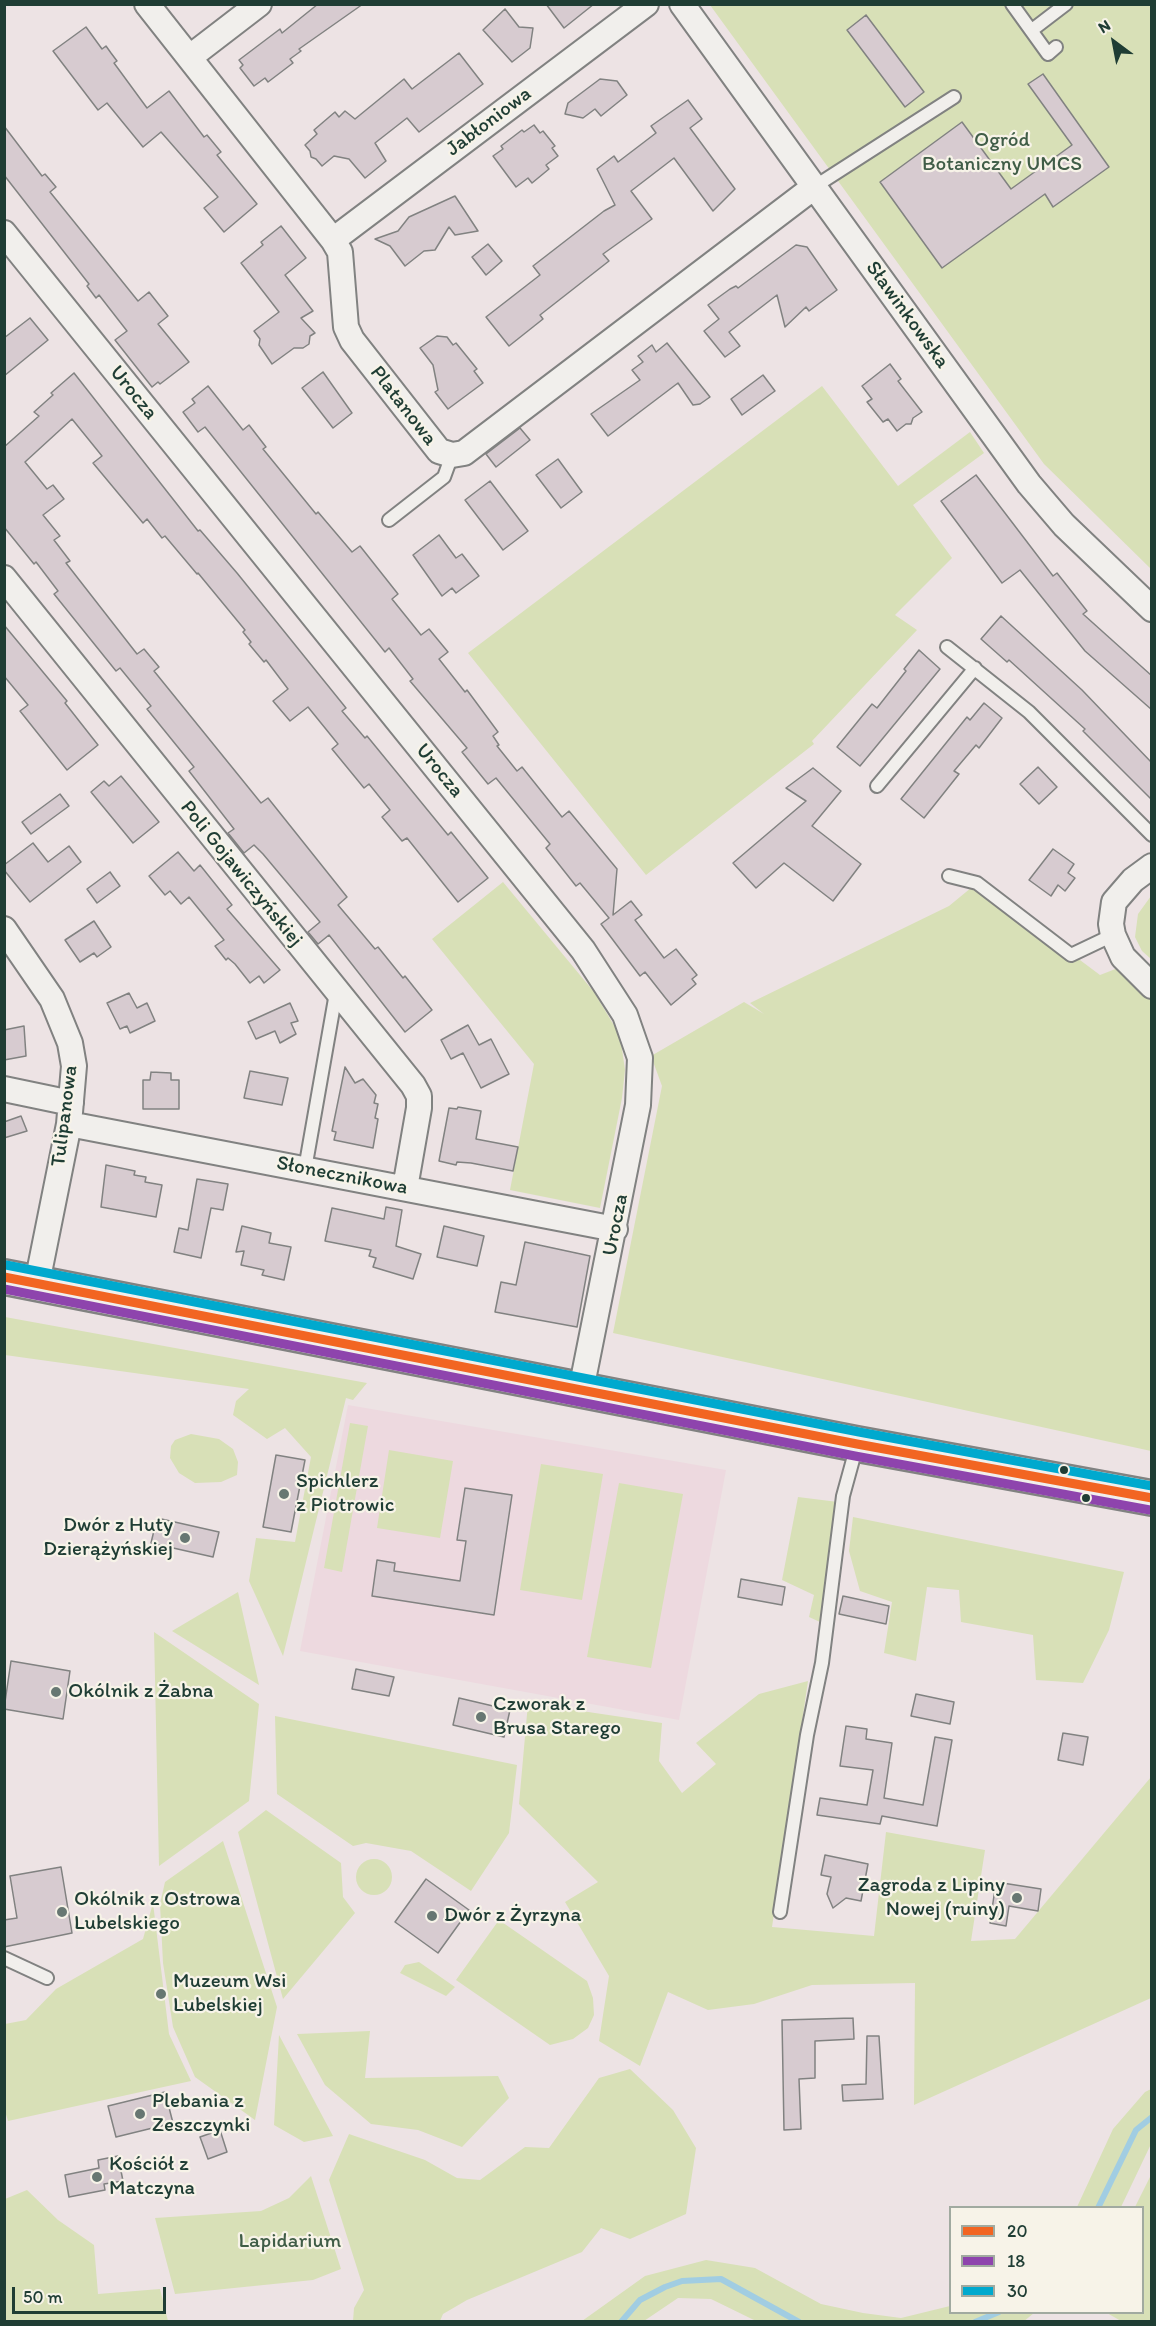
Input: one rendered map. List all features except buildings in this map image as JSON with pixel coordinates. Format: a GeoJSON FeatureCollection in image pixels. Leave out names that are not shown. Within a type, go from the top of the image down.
{"type":"FeatureCollection","features":[{"type":"Feature","properties":{"kind":"street","name":"Platanowa"},"geometry":{"type":"LineString","coordinates":[[147,4],[333,240],[340,252],[346,327],[352,340],[439,451],[452,455],[464,453],[814,187]]}},
{"type":"Feature","properties":{"kind":"street"},"geometry":{"type":"LineString","coordinates":[[190,57],[259,4]]}},
{"type":"Feature","properties":{"kind":"street","name":"Jabłoniowa"},"geometry":{"type":"LineString","coordinates":[[333,240],[646,4]]}},
{"type":"Feature","properties":{"kind":"street","name":"Sławinkowska"},"geometry":{"type":"LineString","coordinates":[[682,4],[1029,484],[1064,525],[1152,609]]}},
{"type":"Feature","properties":{"kind":"street","name":"Urocza"},"geometry":{"type":"LineString","coordinates":[[4,233],[576,940],[614,995],[635,1037],[641,1080],[615,1229],[581,1390]]}},
{"type":"Feature","properties":{"kind":"street","name":"Poli Gojawiczyńskiej"},"geometry":{"type":"LineString","coordinates":[[4,578],[336,993],[413,1085],[419,1096],[405,1188]]}},
{"type":"Feature","properties":{"kind":"street"},"geometry":{"type":"LineString","coordinates":[[1152,866],[1133,880],[1114,902],[1111,914],[1113,935],[1123,957],[1152,986]]}},
{"type":"Feature","properties":{"kind":"street","name":"Tulipanowa"},"geometry":{"type":"LineString","coordinates":[[4,929],[52,999],[63,1020],[74,1066],[70,1113],[37,1283]]}},
{"type":"Feature","properties":{"kind":"street","name":"Słonecznikowa"},"geometry":{"type":"LineString","coordinates":[[4,1089],[70,1113],[304,1169],[615,1229]]}},
{"type":"Feature","properties":{"kind":"street"},"geometry":{"type":"LineString","coordinates":[[4,1277],[857,1444],[1152,1498]]}},
{"type":"Feature","properties":{"kind":"lane"},"geometry":{"type":"LineString","coordinates":[[1012,4],[1048,54],[1056,47]]}},
{"type":"Feature","properties":{"kind":"lane"},"geometry":{"type":"LineString","coordinates":[[1032,30],[1066,4]]}},
{"type":"Feature","properties":{"kind":"lane"},"geometry":{"type":"LineString","coordinates":[[814,187],[954,97]]}},
{"type":"Feature","properties":{"kind":"lane"},"geometry":{"type":"LineString","coordinates":[[389,520],[444,477],[452,455]]}},
{"type":"Feature","properties":{"kind":"lane"},"geometry":{"type":"LineString","coordinates":[[947,647],[1029,712],[1152,835]]}},
{"type":"Feature","properties":{"kind":"lane"},"geometry":{"type":"LineString","coordinates":[[877,786],[975,668]]}},
{"type":"Feature","properties":{"kind":"lane"},"geometry":{"type":"LineString","coordinates":[[949,876],[976,883],[1071,955],[1113,935]]}},
{"type":"Feature","properties":{"kind":"lane"},"geometry":{"type":"LineString","coordinates":[[304,1169],[336,993]]}},
{"type":"Feature","properties":{"kind":"lane"},"geometry":{"type":"LineString","coordinates":[[780,1912],[807,1735],[822,1663],[843,1496],[857,1444]]}},
{"type":"Feature","properties":{"kind":"lane"},"geometry":{"type":"LineString","coordinates":[[4,1958],[47,1978]]}},
{"type":"Feature","properties":{"kind":"shaded area"},"geometry":{"type":"Polygon","coordinates":[[[348,1405],[726,1470],[679,1720],[300,1651],[348,1405]]]}},
{"type":"Feature","properties":{"kind":"green space","name":"Ogród Botaniczny UMCS"},"geometry":{"type":"Polygon","coordinates":[[[710,5],[1151,5],[1151,569],[1044,464],[710,5]]]}},
{"type":"Feature","properties":{"kind":"green space"},"geometry":{"type":"Polygon","coordinates":[[[822,386],[898,486],[970,432],[984,453],[913,505],[952,558],[895,615],[917,630],[812,741],[814,744],[646,875],[468,653],[822,386]]]}},
{"type":"Feature","properties":{"kind":"green space"},"geometry":{"type":"Polygon","coordinates":[[[503,882],[594,992],[615,1027],[621,1042],[625,1070],[622,1098],[600,1208],[510,1190],[534,1064],[432,939],[503,882]]]}},
{"type":"Feature","properties":{"kind":"green space"},"geometry":{"type":"Polygon","coordinates":[[[977,883],[1100,975],[1118,968],[1151,997],[1151,1451],[613,1333],[662,1086],[651,1056],[744,1002],[764,1014],[750,1003],[949,906],[977,883]]]}},
{"type":"Feature","properties":{"kind":"green space"},"geometry":{"type":"Polygon","coordinates":[[[1151,896],[1151,959],[1142,951],[1135,937],[1138,914],[1151,896]]]}},
{"type":"Feature","properties":{"kind":"green space"},"geometry":{"type":"Polygon","coordinates":[[[5,1317],[367,1383],[353,1400],[346,1398],[283,1656],[249,1581],[256,1538],[295,1542],[311,1457],[285,1428],[267,1439],[233,1415],[236,1401],[249,1389],[5,1355],[5,1317]]]}},
{"type":"Feature","properties":{"kind":"green space"},"geometry":{"type":"Polygon","coordinates":[[[350,1423],[368,1426],[342,1572],[324,1568],[350,1423]]]}},
{"type":"Feature","properties":{"kind":"green space"},"geometry":{"type":"Polygon","coordinates":[[[191,1434],[219,1439],[233,1449],[238,1462],[237,1475],[221,1482],[195,1483],[179,1473],[170,1458],[171,1446],[175,1440],[191,1434]]]}},
{"type":"Feature","properties":{"kind":"green space"},"geometry":{"type":"Polygon","coordinates":[[[389,1450],[453,1461],[440,1538],[377,1528],[389,1450]]]}},
{"type":"Feature","properties":{"kind":"green space"},"geometry":{"type":"Polygon","coordinates":[[[541,1464],[603,1474],[582,1600],[520,1590],[541,1464]]]}},
{"type":"Feature","properties":{"kind":"green space"},"geometry":{"type":"Polygon","coordinates":[[[619,1483],[683,1494],[651,1668],[587,1657],[619,1483]]]}},
{"type":"Feature","properties":{"kind":"green space"},"geometry":{"type":"Polygon","coordinates":[[[798,1497],[838,1502],[820,1622],[809,1617],[814,1595],[782,1580],[798,1497]]]}},
{"type":"Feature","properties":{"kind":"green space"},"geometry":{"type":"Polygon","coordinates":[[[853,1517],[1124,1572],[1109,1630],[1083,1683],[1036,1680],[1033,1635],[961,1622],[959,1590],[927,1587],[916,1661],[884,1653],[892,1602],[860,1591],[849,1551],[853,1517]]]}},
{"type":"Feature","properties":{"kind":"green space"},"geometry":{"type":"Polygon","coordinates":[[[238,1592],[259,1685],[172,1631],[238,1592]]]}},
{"type":"Feature","properties":{"kind":"green space"},"geometry":{"type":"Polygon","coordinates":[[[154,1632],[259,1704],[249,1801],[159,1866],[154,1632]]]}},
{"type":"Feature","properties":{"kind":"green space"},"geometry":{"type":"Polygon","coordinates":[[[808,1681],[772,1927],[874,1936],[886,1832],[985,1850],[971,1941],[1015,1939],[1151,1777],[1151,1998],[914,2105],[915,1983],[812,1985],[754,2004],[708,2010],[668,1992],[640,2066],[599,2041],[609,1976],[565,1902],[598,1882],[519,1804],[528,1703],[662,1723],[659,1761],[682,1793],[716,1764],[696,1743],[759,1694],[808,1681]]]}},
{"type":"Feature","properties":{"kind":"green space"},"geometry":{"type":"Polygon","coordinates":[[[275,1716],[517,1765],[509,1833],[471,1891],[411,1851],[366,1843],[353,1846],[277,1794],[275,1716]]]}},
{"type":"Feature","properties":{"kind":"green space"},"geometry":{"type":"Polygon","coordinates":[[[266,1810],[341,1863],[343,1897],[355,1913],[283,1999],[238,1832],[266,1810]]]}},
{"type":"Feature","properties":{"kind":"green space"},"geometry":{"type":"Polygon","coordinates":[[[223,1841],[277,2007],[255,2120],[195,2077],[173,2027],[163,1963],[160,1904],[165,1882],[223,1841]]]}},
{"type":"Feature","properties":{"kind":"green space"},"geometry":{"type":"Polygon","coordinates":[[[374,1859],[387,1864],[392,1877],[387,1890],[374,1895],[361,1890],[356,1877],[361,1864],[374,1859]]]}},
{"type":"Feature","properties":{"kind":"green space"},"geometry":{"type":"Polygon","coordinates":[[[153,1903],[169,2034],[191,2081],[8,2121],[4,2108],[5,2024],[26,2020],[56,1989],[143,1939],[153,1903]]]}},
{"type":"Feature","properties":{"kind":"green space"},"geometry":{"type":"Polygon","coordinates":[[[499,1920],[587,1981],[593,1998],[594,2015],[588,2028],[573,2039],[550,2045],[456,1980],[499,1920]]]}},
{"type":"Feature","properties":{"kind":"green space"},"geometry":{"type":"Polygon","coordinates":[[[419,1962],[455,1987],[446,1996],[400,1973],[405,1965],[419,1962]]]}},
{"type":"Feature","properties":{"kind":"green space"},"geometry":{"type":"Polygon","coordinates":[[[370,2031],[365,2078],[498,2076],[509,2098],[462,2147],[418,2130],[371,2124],[325,2085],[297,2034],[370,2031]]]}},
{"type":"Feature","properties":{"kind":"green space"},"geometry":{"type":"Polygon","coordinates":[[[279,2035],[333,2136],[304,2142],[274,2125],[279,2035]]]}},
{"type":"Feature","properties":{"kind":"green space"},"geometry":{"type":"Polygon","coordinates":[[[630,2069],[673,2110],[696,2148],[686,2214],[630,2239],[601,2228],[582,2252],[467,2300],[443,2314],[440,2321],[353,2321],[354,2308],[364,2290],[329,2180],[349,2134],[425,2160],[457,2178],[480,2180],[525,2147],[549,2148],[599,2078],[630,2069]]]}},
{"type":"Feature","properties":{"kind":"green space"},"geometry":{"type":"Polygon","coordinates":[[[1151,2089],[1151,2144],[1121,2206],[1077,2206],[1113,2129],[1145,2092],[1151,2089]]]}},
{"type":"Feature","properties":{"kind":"green space"},"geometry":{"type":"Polygon","coordinates":[[[1151,2175],[1151,2321],[1121,2321],[1109,2314],[1144,2314],[1144,2206],[1136,2206],[1151,2175]]]}},
{"type":"Feature","properties":{"kind":"green space","name":"Lapidarium"},"geometry":{"type":"Polygon","coordinates":[[[311,2176],[341,2269],[313,2280],[175,2294],[155,2218],[261,2211],[289,2198],[311,2176]]]}},
{"type":"Feature","properties":{"kind":"green space"},"geometry":{"type":"Polygon","coordinates":[[[27,2190],[58,2220],[94,2245],[98,2294],[160,2289],[168,2321],[5,2321],[5,2199],[27,2190]]]}},
{"type":"Feature","properties":{"kind":"green space"},"geometry":{"type":"Polygon","coordinates":[[[706,2260],[755,2268],[821,2304],[863,2313],[901,2318],[949,2306],[949,2314],[1033,2314],[1023,2322],[758,2322],[711,2299],[678,2298],[644,2321],[582,2321],[645,2276],[706,2260]]]}},
{"type":"Feature","properties":{"kind":"waterway"},"geometry":{"type":"LineString","coordinates":[[1099,2206],[1136,2130],[1152,2117]]}},
{"type":"Feature","properties":{"kind":"waterway"},"geometry":{"type":"LineString","coordinates":[[621,2322],[640,2300],[665,2287],[682,2281],[721,2279],[799,2322]]}},
{"type":"Feature","properties":{"kind":"waterway"},"geometry":{"type":"LineString","coordinates":[[975,2322],[994,2314]]}},
{"type":"Feature","properties":{"kind":"transit line","name":"30"},"geometry":{"type":"LineString","coordinates":[[6,1265],[859,1432],[1152,1486]]}},
{"type":"Feature","properties":{"kind":"transit line","name":"20"},"geometry":{"type":"LineString","coordinates":[[4,1277],[857,1444],[1152,1498]]}},
{"type":"Feature","properties":{"kind":"transit line","name":"18"},"geometry":{"type":"LineString","coordinates":[[4,1289],[855,1456],[1150,1510]]}},
{"type":"Feature","properties":{"kind":"place","name":"Spichlerz z Piotrowic"},"geometry":{"type":"Point","coordinates":[284,1494]}},
{"type":"Feature","properties":{"kind":"place","name":"Dwór z Huty Dzierążyńskiej"},"geometry":{"type":"Point","coordinates":[185,1538]}},
{"type":"Feature","properties":{"kind":"place","name":"Okólnik z Żabna"},"geometry":{"type":"Point","coordinates":[56,1692]}},
{"type":"Feature","properties":{"kind":"place","name":"Czworak z Brusa Starego"},"geometry":{"type":"Point","coordinates":[481,1717]}},
{"type":"Feature","properties":{"kind":"place","name":"Zagroda z Lipiny Nowej (ruiny)"},"geometry":{"type":"Point","coordinates":[1017,1898]}},
{"type":"Feature","properties":{"kind":"place","name":"Okólnik z Ostrowa Lubelskiego"},"geometry":{"type":"Point","coordinates":[62,1912]}},
{"type":"Feature","properties":{"kind":"place","name":"Dwór z Żyrzyna"},"geometry":{"type":"Point","coordinates":[432,1916]}},
{"type":"Feature","properties":{"kind":"place","name":"Muzeum Wsi Lubelskiej"},"geometry":{"type":"Point","coordinates":[161,1994]}},
{"type":"Feature","properties":{"kind":"place","name":"Plebania z Zeszczynki"},"geometry":{"type":"Point","coordinates":[140,2114]}},
{"type":"Feature","properties":{"kind":"place","name":"Kościół z Matczyna"},"geometry":{"type":"Point","coordinates":[97,2177]}}]}
